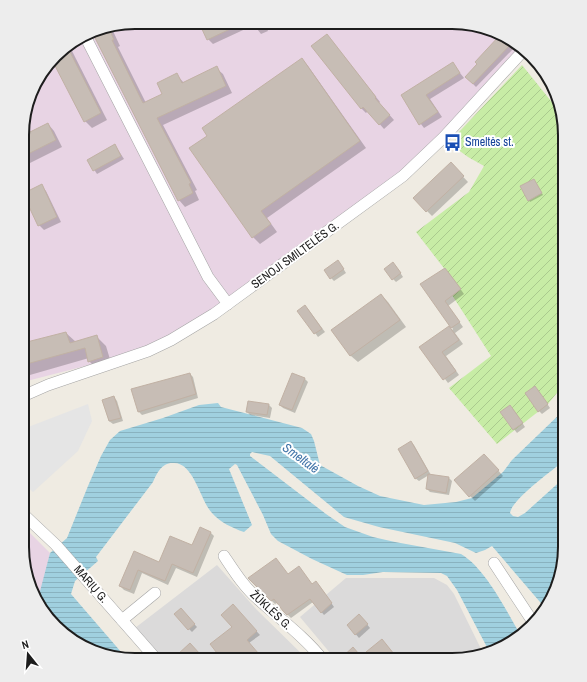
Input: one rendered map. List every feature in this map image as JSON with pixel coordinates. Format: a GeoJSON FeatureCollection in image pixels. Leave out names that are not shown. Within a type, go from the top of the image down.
{"type":"FeatureCollection","features":[{"type":"Feature","properties":{"kind":"street"},"geometry":{"type":"LineString","coordinates":[[87,40],[208,277],[228,304]]}},
{"type":"Feature","properties":{"kind":"street","name":"SENOJI SMILTELĖS G."},"geometry":{"type":"LineString","coordinates":[[29,393],[48,385],[148,351],[196,326],[228,304],[403,176],[444,137],[520,54]]}},
{"type":"Feature","properties":{"kind":"street","name":"MARIŲ G."},"geometry":{"type":"LineString","coordinates":[[29,519],[56,544],[151,653]]}},
{"type":"Feature","properties":{"kind":"street","name":"ŽŪKLĖS G."},"geometry":{"type":"LineString","coordinates":[[224,556],[238,578],[257,599],[289,626],[317,653]]}},
{"type":"Feature","properties":{"kind":"street"},"geometry":{"type":"LineString","coordinates":[[494,563],[531,618]]}},
{"type":"Feature","properties":{"kind":"street"},"geometry":{"type":"LineString","coordinates":[[122,620],[155,593]]}},
{"type":"Feature","properties":{"kind":"shaded area"},"geometry":{"type":"Polygon","coordinates":[[[135,29],[452,29],[466,30],[493,37],[516,51],[441,133],[400,172],[208,314],[170,335],[128,354],[29,380],[30,121],[35,101],[43,82],[51,70],[65,55],[82,43],[94,37],[114,31],[135,29]]]}},
{"type":"Feature","properties":{"kind":"shaded area"},"geometry":{"type":"Polygon","coordinates":[[[88,404],[92,421],[78,451],[33,492],[29,488],[29,427],[88,404]]]}},
{"type":"Feature","properties":{"kind":"shaded area"},"geometry":{"type":"Polygon","coordinates":[[[29,532],[50,553],[40,594],[33,575],[30,561],[29,532]]]}},
{"type":"Feature","properties":{"kind":"shaded area"},"geometry":{"type":"Polygon","coordinates":[[[217,565],[257,610],[301,653],[157,653],[135,628],[217,565]]]}},
{"type":"Feature","properties":{"kind":"shaded area"},"geometry":{"type":"Polygon","coordinates":[[[346,578],[434,578],[447,585],[454,594],[481,649],[459,653],[330,653],[300,617],[346,578]]]}},
{"type":"Feature","properties":{"kind":"green space"},"geometry":{"type":"Polygon","coordinates":[[[522,65],[553,103],[557,121],[558,392],[548,404],[497,444],[449,388],[491,356],[452,295],[460,289],[416,232],[469,192],[484,166],[457,149],[455,139],[459,132],[522,65]]]}},
{"type":"Feature","properties":{"kind":"water","name":"Smeltalė"},"geometry":{"type":"Polygon","coordinates":[[[218,403],[221,407],[302,428],[311,434],[320,465],[358,486],[380,496],[424,505],[456,502],[472,498],[503,472],[512,460],[558,416],[558,465],[525,493],[512,507],[510,513],[513,516],[518,517],[525,513],[558,483],[558,554],[556,568],[547,594],[541,604],[492,546],[476,553],[455,543],[379,527],[344,517],[270,456],[252,452],[250,456],[345,527],[373,537],[461,554],[470,560],[487,579],[518,630],[505,639],[487,647],[457,590],[447,576],[441,573],[383,572],[363,575],[347,575],[278,541],[271,534],[263,515],[237,465],[235,464],[229,469],[252,525],[244,532],[231,527],[222,522],[212,513],[192,475],[187,469],[181,465],[170,463],[166,464],[160,469],[153,482],[96,557],[98,561],[75,581],[71,594],[121,652],[88,642],[70,631],[60,622],[51,612],[40,593],[50,553],[67,538],[101,456],[110,440],[120,431],[199,405],[218,403]]]}},
{"type":"Feature","properties":{"kind":"building"},"geometry":{"type":"Polygon","coordinates":[[[202,29],[230,29],[207,40],[202,29]]]}},
{"type":"Feature","properties":{"kind":"building"},"geometry":{"type":"Polygon","coordinates":[[[111,32],[114,40],[112,40],[143,103],[162,94],[157,83],[177,73],[182,83],[217,66],[226,86],[157,118],[191,183],[189,184],[193,193],[178,201],[94,37],[111,32]]]}},
{"type":"Feature","properties":{"kind":"building"},"geometry":{"type":"Polygon","coordinates":[[[327,34],[376,97],[375,98],[390,115],[379,125],[363,107],[361,109],[311,46],[327,34]]]}},
{"type":"Feature","properties":{"kind":"building"},"geometry":{"type":"Polygon","coordinates":[[[497,39],[509,46],[473,84],[465,77],[477,64],[475,62],[497,39]]]}},
{"type":"Feature","properties":{"kind":"building"},"geometry":{"type":"Polygon","coordinates":[[[70,52],[101,113],[84,122],[55,66],[70,52]]]}},
{"type":"Feature","properties":{"kind":"building"},"geometry":{"type":"Polygon","coordinates":[[[302,58],[360,141],[261,211],[271,224],[252,238],[189,148],[207,136],[202,128],[302,58]]]}},
{"type":"Feature","properties":{"kind":"building"},"geometry":{"type":"Polygon","coordinates":[[[453,62],[460,73],[426,95],[438,112],[419,125],[401,95],[453,62]]]}},
{"type":"Feature","properties":{"kind":"building"},"geometry":{"type":"Polygon","coordinates":[[[48,123],[56,140],[29,154],[29,132],[48,123]]]}},
{"type":"Feature","properties":{"kind":"building"},"geometry":{"type":"Polygon","coordinates":[[[115,144],[121,156],[93,171],[87,160],[115,144]]]}},
{"type":"Feature","properties":{"kind":"building"},"geometry":{"type":"Polygon","coordinates":[[[451,162],[464,176],[426,212],[413,198],[451,162]]]}},
{"type":"Feature","properties":{"kind":"building"},"geometry":{"type":"Polygon","coordinates":[[[534,179],[542,193],[528,201],[520,186],[534,179]]]}},
{"type":"Feature","properties":{"kind":"building"},"geometry":{"type":"Polygon","coordinates":[[[42,184],[57,217],[38,226],[29,207],[29,190],[42,184]]]}},
{"type":"Feature","properties":{"kind":"building"},"geometry":{"type":"Polygon","coordinates":[[[338,260],[344,269],[330,279],[324,270],[338,260]]]}},
{"type":"Feature","properties":{"kind":"building"},"geometry":{"type":"Polygon","coordinates":[[[393,262],[401,273],[392,280],[384,269],[393,262]]]}},
{"type":"Feature","properties":{"kind":"building"},"geometry":{"type":"Polygon","coordinates":[[[445,268],[461,289],[445,301],[460,322],[451,328],[420,284],[445,268]]]}},
{"type":"Feature","properties":{"kind":"building"},"geometry":{"type":"Polygon","coordinates":[[[381,294],[400,320],[350,356],[331,330],[381,294]]]}},
{"type":"Feature","properties":{"kind":"building"},"geometry":{"type":"Polygon","coordinates":[[[305,305],[322,329],[314,334],[297,311],[305,305]]]}},
{"type":"Feature","properties":{"kind":"building"},"geometry":{"type":"Polygon","coordinates":[[[449,326],[459,340],[442,352],[456,371],[443,380],[419,347],[449,326]]]}},
{"type":"Feature","properties":{"kind":"building"},"geometry":{"type":"Polygon","coordinates":[[[66,332],[70,343],[97,335],[103,357],[88,362],[85,348],[29,363],[29,341],[66,332]]]}},
{"type":"Feature","properties":{"kind":"building"},"geometry":{"type":"Polygon","coordinates":[[[190,373],[196,394],[138,412],[131,389],[190,373]]]}},
{"type":"Feature","properties":{"kind":"building"},"geometry":{"type":"Polygon","coordinates":[[[292,373],[305,378],[292,410],[279,405],[292,373]]]}},
{"type":"Feature","properties":{"kind":"building"},"geometry":{"type":"Polygon","coordinates":[[[535,386],[548,404],[538,412],[525,393],[535,386]]]}},
{"type":"Feature","properties":{"kind":"building"},"geometry":{"type":"Polygon","coordinates":[[[114,396],[121,418],[109,421],[102,400],[114,396]]]}},
{"type":"Feature","properties":{"kind":"building"},"geometry":{"type":"Polygon","coordinates":[[[248,401],[269,404],[267,415],[246,412],[248,401]]]}},
{"type":"Feature","properties":{"kind":"building"},"geometry":{"type":"Polygon","coordinates":[[[510,405],[523,423],[513,430],[500,412],[510,405]]]}},
{"type":"Feature","properties":{"kind":"building"},"geometry":{"type":"Polygon","coordinates":[[[411,441],[428,471],[415,479],[398,449],[411,441]]]}},
{"type":"Feature","properties":{"kind":"building"},"geometry":{"type":"Polygon","coordinates":[[[484,454],[499,470],[469,497],[454,480],[484,454]]]}},
{"type":"Feature","properties":{"kind":"building"},"geometry":{"type":"Polygon","coordinates":[[[428,474],[449,477],[446,493],[426,489],[428,474]]]}},
{"type":"Feature","properties":{"kind":"building"},"geometry":{"type":"Polygon","coordinates":[[[200,527],[211,532],[193,573],[172,564],[165,581],[138,570],[130,590],[119,586],[134,551],[159,562],[170,536],[192,545],[200,527]]]}},
{"type":"Feature","properties":{"kind":"building"},"geometry":{"type":"Polygon","coordinates":[[[276,558],[288,574],[299,566],[312,584],[316,581],[332,603],[321,613],[310,599],[287,615],[274,599],[271,601],[248,578],[276,558]]]}},
{"type":"Feature","properties":{"kind":"building"},"geometry":{"type":"Polygon","coordinates":[[[233,604],[257,631],[247,640],[258,653],[217,653],[210,644],[232,627],[221,615],[233,604]]]}},
{"type":"Feature","properties":{"kind":"building"},"geometry":{"type":"Polygon","coordinates":[[[181,608],[195,624],[188,630],[174,614],[181,608]]]}},
{"type":"Feature","properties":{"kind":"building"},"geometry":{"type":"Polygon","coordinates":[[[359,614],[368,624],[355,635],[347,625],[359,614]]]}},
{"type":"Feature","properties":{"kind":"building"},"geometry":{"type":"Polygon","coordinates":[[[382,639],[393,653],[367,653],[366,652],[382,639]]]}},
{"type":"Feature","properties":{"kind":"building"},"geometry":{"type":"Polygon","coordinates":[[[190,643],[199,653],[179,653],[190,643]]]}},
{"type":"Feature","properties":{"kind":"building"},"geometry":{"type":"Polygon","coordinates":[[[353,647],[358,653],[347,653],[353,647]]]}},
{"type":"Feature","properties":{"kind":"place","name":"Smeltės st."},"geometry":{"type":"Point","coordinates":[452,142]}}]}
